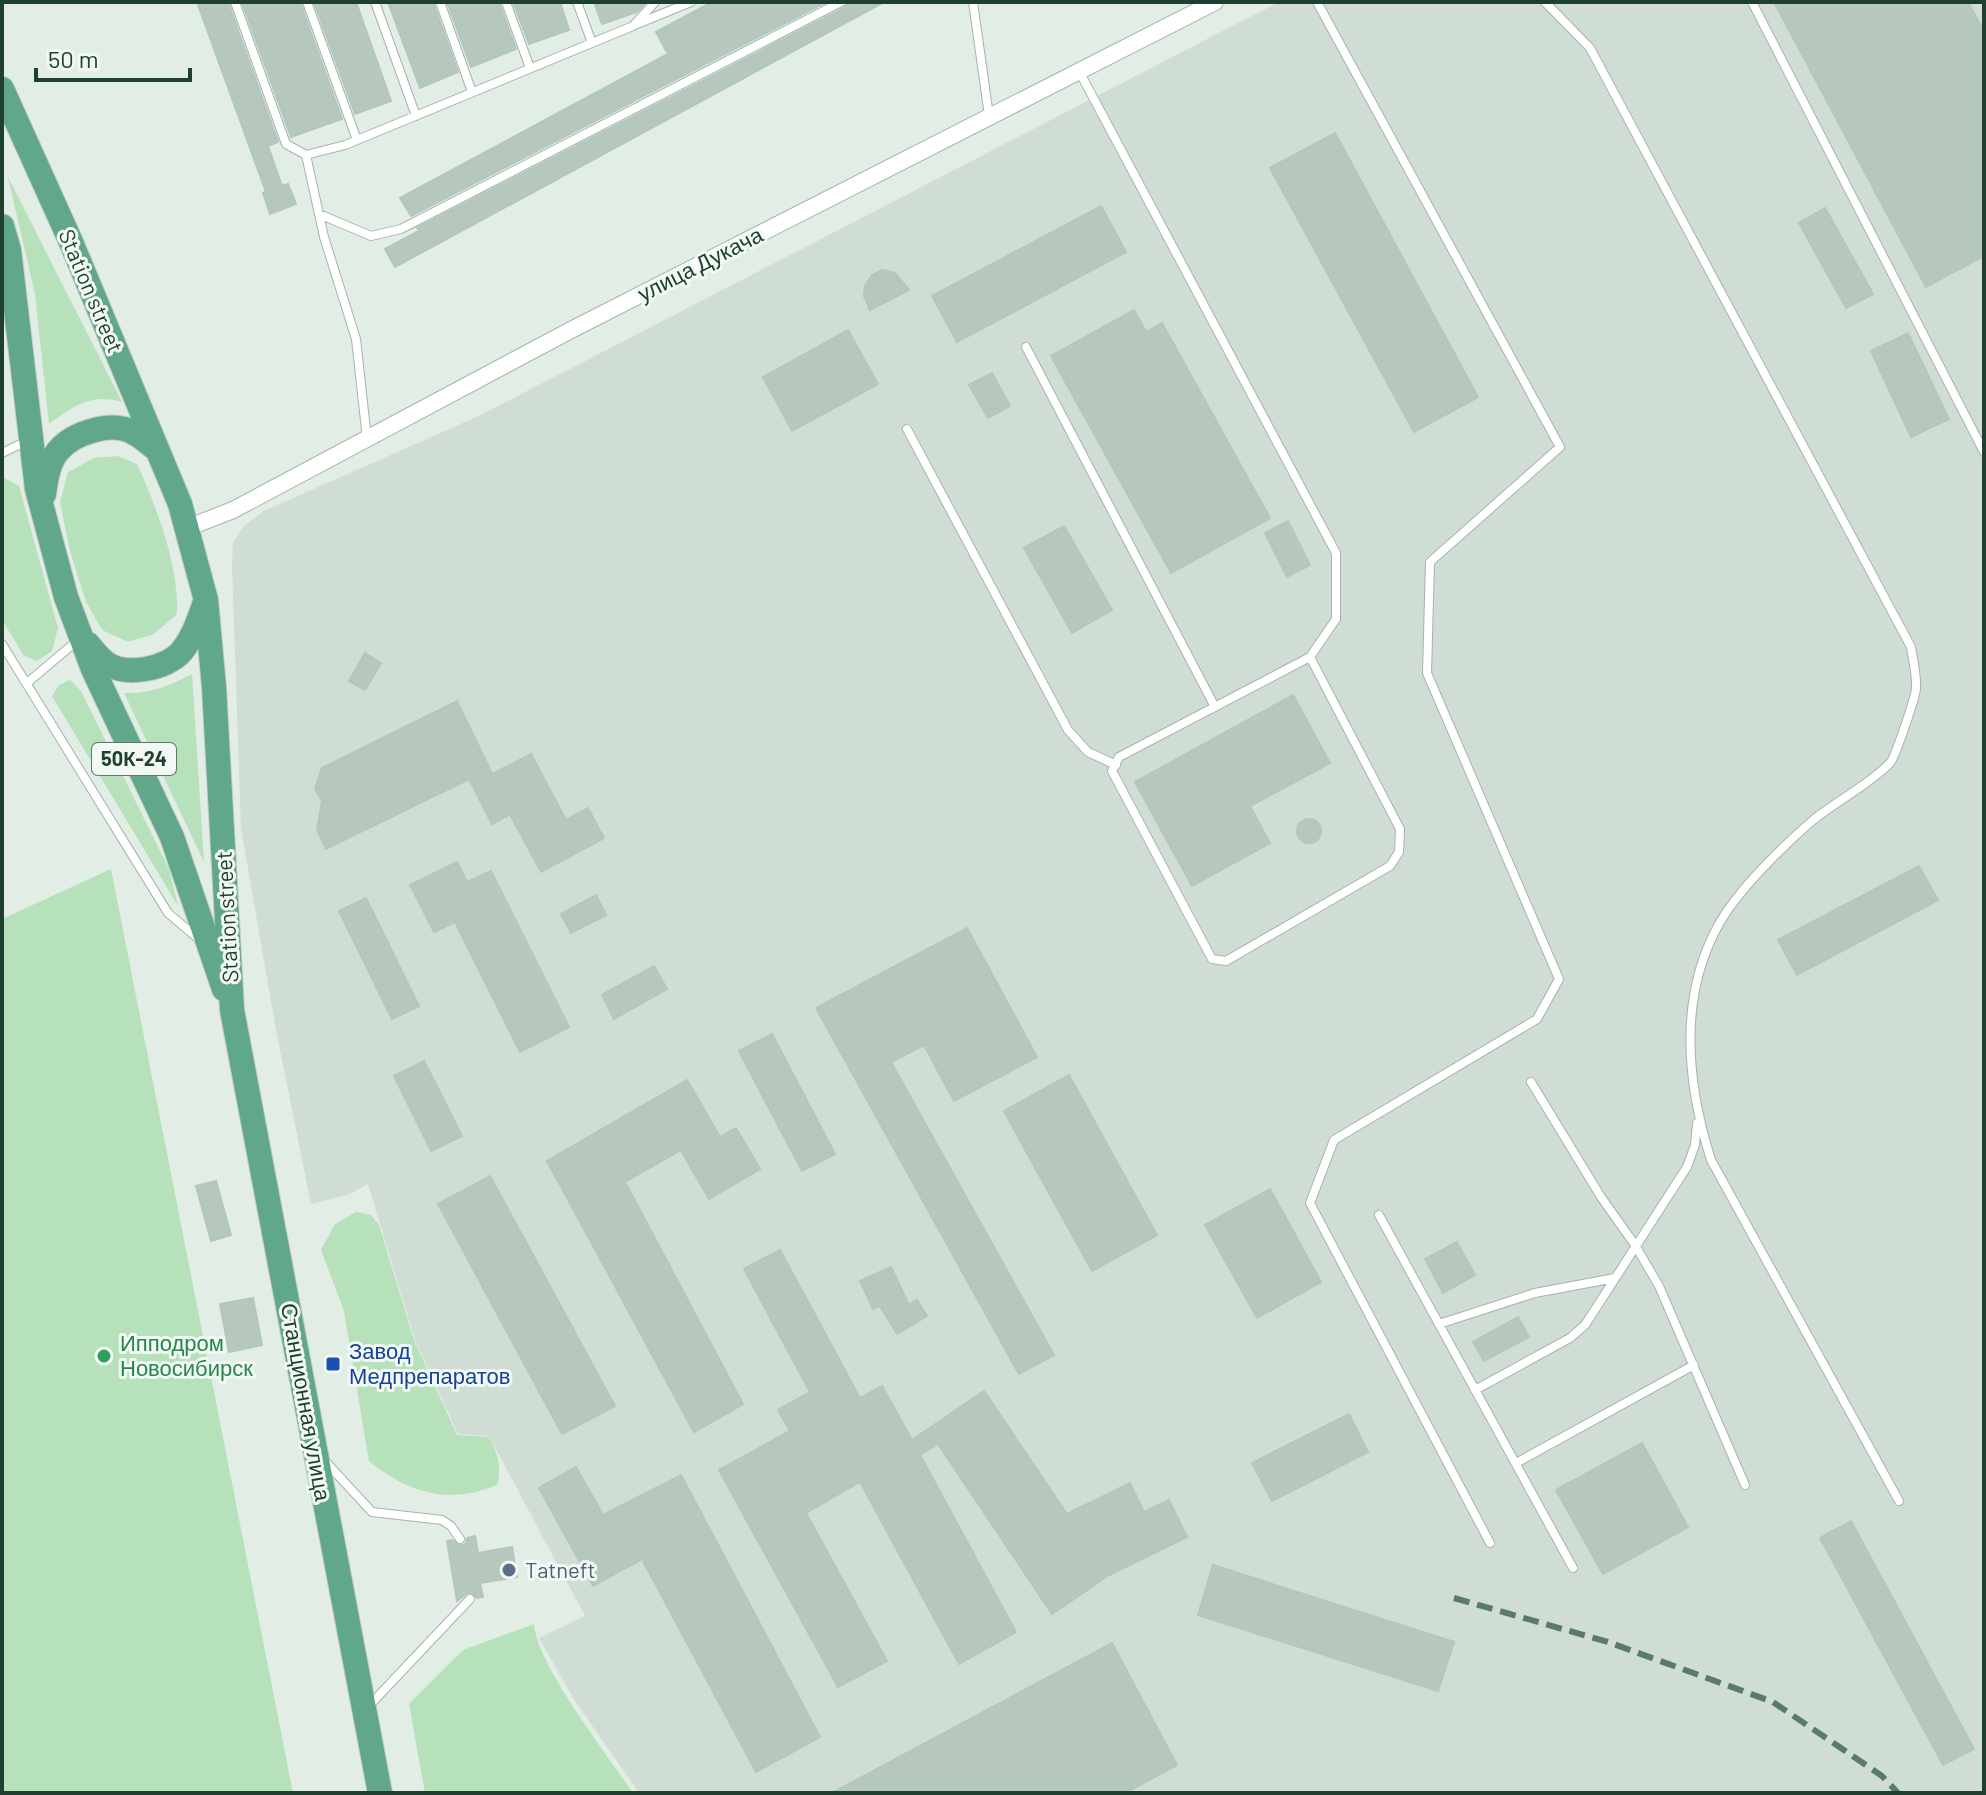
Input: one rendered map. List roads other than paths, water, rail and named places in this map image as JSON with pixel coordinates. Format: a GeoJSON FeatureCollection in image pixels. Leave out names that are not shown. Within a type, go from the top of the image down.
{"type":"FeatureCollection","features":[{"type":"Feature","properties":{"kind":"main road","name":"Station street"},"geometry":{"type":"LineString","coordinates":[[2,89],[71,242],[180,504],[206,600],[214,687],[232,1010]]}},
{"type":"Feature","properties":{"kind":"main road","name":"Station street"},"geometry":{"type":"LineString","coordinates":[[2,226],[9,250],[42,506],[66,597],[93,669],[172,837],[207,946],[232,1010]]}},
{"type":"Feature","properties":{"kind":"main road"},"geometry":{"type":"LineString","coordinates":[[42,506],[48,471],[57,452],[74,437],[108,428],[132,431],[157,449]]}},
{"type":"Feature","properties":{"kind":"main road"},"geometry":{"type":"LineString","coordinates":[[81,637],[107,664],[126,671],[154,667],[179,654],[194,634],[206,600]]}},
{"type":"Feature","properties":{"kind":"main road","name":"Станционная улица"},"geometry":{"type":"LineString","coordinates":[[232,1010],[380,1793]]}},
{"type":"Feature","properties":{"kind":"street","name":"улица Дукача"},"geometry":{"type":"LineString","coordinates":[[187,528],[233,510],[571,330],[1215,2]]}},
{"type":"Feature","properties":{"kind":"lane"},"geometry":{"type":"LineString","coordinates":[[235,2],[286,144],[306,155],[357,140],[691,2]]}},
{"type":"Feature","properties":{"kind":"lane"},"geometry":{"type":"LineString","coordinates":[[307,2],[357,140]]}},
{"type":"Feature","properties":{"kind":"lane"},"geometry":{"type":"LineString","coordinates":[[375,2],[416,116]]}},
{"type":"Feature","properties":{"kind":"lane"},"geometry":{"type":"LineString","coordinates":[[440,2],[472,92]]}},
{"type":"Feature","properties":{"kind":"lane"},"geometry":{"type":"LineString","coordinates":[[506,2],[530,68]]}},
{"type":"Feature","properties":{"kind":"lane"},"geometry":{"type":"LineString","coordinates":[[577,2],[592,43]]}},
{"type":"Feature","properties":{"kind":"lane"},"geometry":{"type":"LineString","coordinates":[[319,214],[371,236],[401,229],[841,2]]}},
{"type":"Feature","properties":{"kind":"lane"},"geometry":{"type":"LineString","coordinates":[[973,2],[989,117]]}},
{"type":"Feature","properties":{"kind":"lane"},"geometry":{"type":"LineString","coordinates":[[1317,2],[1560,447],[1430,562],[1427,673],[1559,979],[1537,1019],[1334,1140],[1310,1203],[1490,1543]]}},
{"type":"Feature","properties":{"kind":"lane"},"geometry":{"type":"LineString","coordinates":[[1545,2],[1590,48],[1911,647],[1916,689],[1892,762],[1812,821],[1737,897],[1704,954],[1691,1009],[1691,1073],[1698,1118],[1711,1160],[1899,1501]]}},
{"type":"Feature","properties":{"kind":"lane"},"geometry":{"type":"LineString","coordinates":[[1752,2],[1984,452]]}},
{"type":"Feature","properties":{"kind":"lane"},"geometry":{"type":"LineString","coordinates":[[633,26],[651,4]]}},
{"type":"Feature","properties":{"kind":"lane"},"geometry":{"type":"LineString","coordinates":[[1079,70],[1336,553],[1336,619],[1310,657],[1119,757],[1112,771],[1212,959],[1226,961],[1390,866],[1399,852],[1400,829],[1310,657]]}},
{"type":"Feature","properties":{"kind":"lane"},"geometry":{"type":"LineString","coordinates":[[306,155],[319,214],[356,339],[367,440]]}},
{"type":"Feature","properties":{"kind":"lane"},"geometry":{"type":"LineString","coordinates":[[1026,347],[1215,707]]}},
{"type":"Feature","properties":{"kind":"lane"},"geometry":{"type":"LineString","coordinates":[[907,429],[1068,730],[1088,752],[1116,765]]}},
{"type":"Feature","properties":{"kind":"lane"},"geometry":{"type":"LineString","coordinates":[[2,453],[31,439]]}},
{"type":"Feature","properties":{"kind":"lane"},"geometry":{"type":"LineString","coordinates":[[27,683],[81,637]]}},
{"type":"Feature","properties":{"kind":"lane"},"geometry":{"type":"LineString","coordinates":[[2,644],[168,913],[207,946]]}},
{"type":"Feature","properties":{"kind":"lane"},"geometry":{"type":"LineString","coordinates":[[1531,1082],[1663,1294],[1745,1485]]}},
{"type":"Feature","properties":{"kind":"lane"},"geometry":{"type":"LineString","coordinates":[[1475,1390],[1578,1331],[1593,1315],[1687,1167],[1695,1145],[1698,1118]]}},
{"type":"Feature","properties":{"kind":"lane"},"geometry":{"type":"LineString","coordinates":[[1379,1215],[1573,1568]]}},
{"type":"Feature","properties":{"kind":"lane"},"geometry":{"type":"LineString","coordinates":[[1439,1324],[1535,1293],[1615,1278]]}},
{"type":"Feature","properties":{"kind":"lane"},"geometry":{"type":"LineString","coordinates":[[1516,1463],[1694,1365]]}},
{"type":"Feature","properties":{"kind":"lane"},"geometry":{"type":"LineString","coordinates":[[314,1449],[372,1512],[442,1520],[451,1526],[460,1539]]}},
{"type":"Feature","properties":{"kind":"lane"},"geometry":{"type":"LineString","coordinates":[[364,1711],[470,1599]]}},
{"type":"Feature","properties":{"kind":"railway"},"geometry":{"type":"LineString","coordinates":[[1454,1598],[1608,1642],[1773,1702],[1882,1776],[1898,1793]]}},
{"type":"Feature","properties":{"kind":"place","name":"Ипподром Новосибирск"},"geometry":{"type":"Point","coordinates":[104,1356]}},
{"type":"Feature","properties":{"kind":"place","name":"Завод Медпрепаратов"},"geometry":{"type":"Point","coordinates":[333,1364]}},
{"type":"Feature","properties":{"kind":"place","name":"Tatneft"},"geometry":{"type":"Point","coordinates":[509,1570]}}]}
